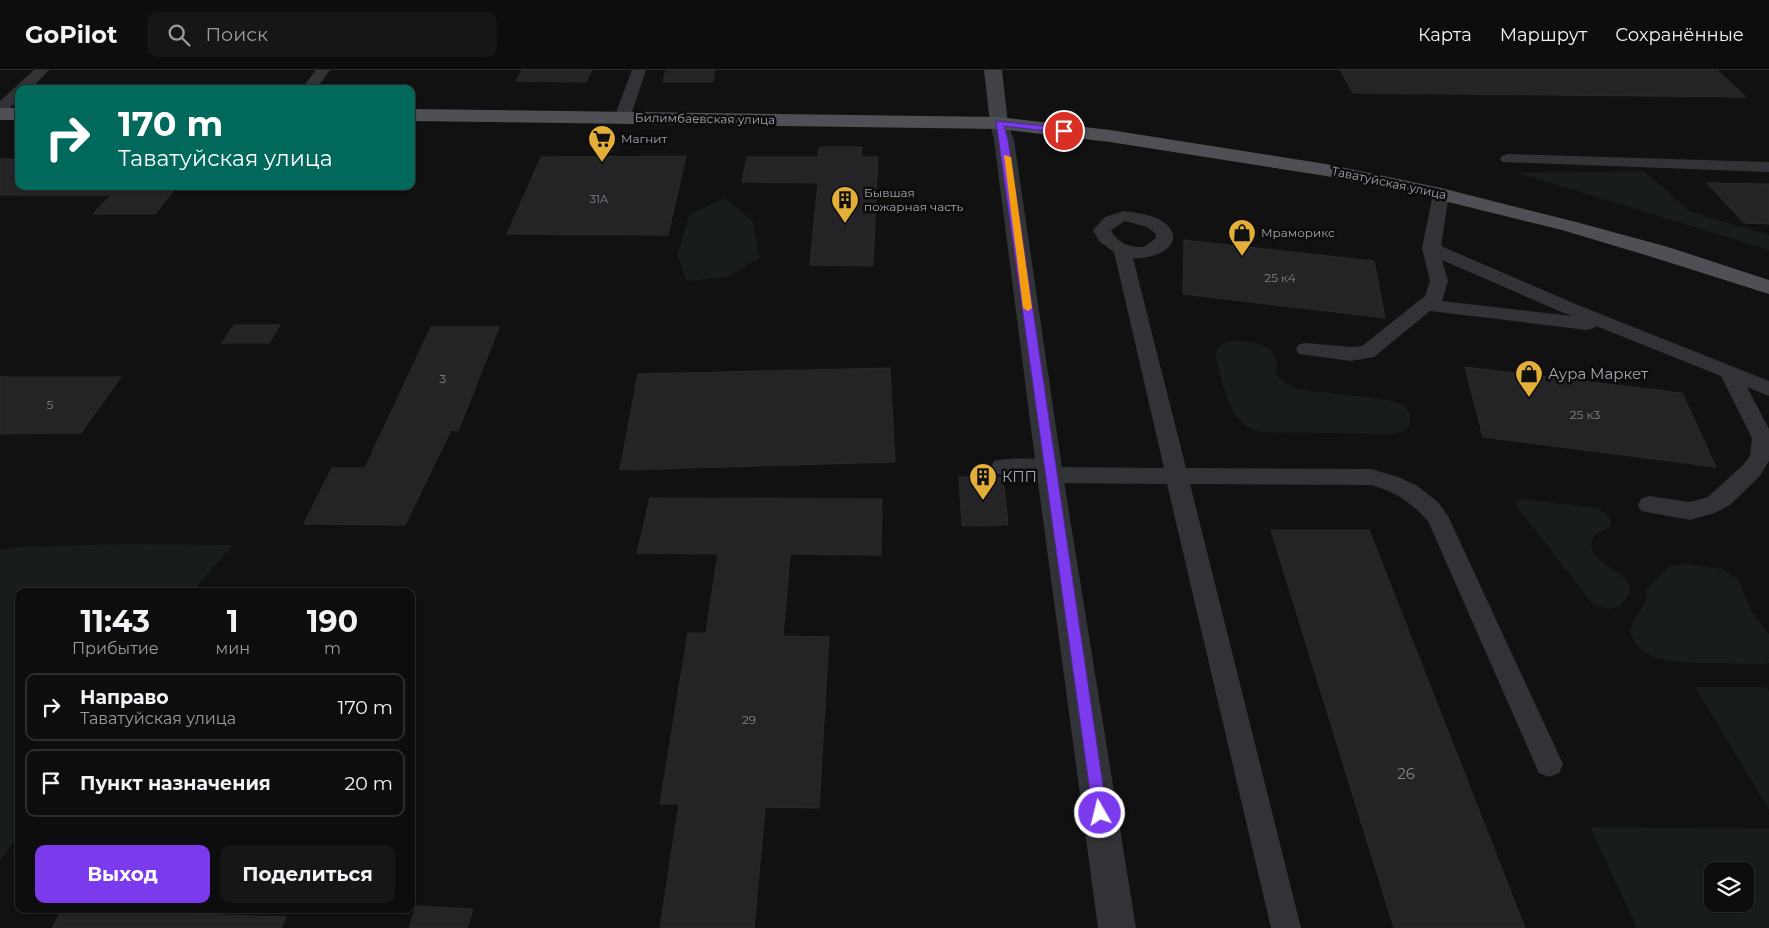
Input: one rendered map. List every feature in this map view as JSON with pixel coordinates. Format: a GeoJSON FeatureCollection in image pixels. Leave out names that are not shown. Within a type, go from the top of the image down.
{"type":"FeatureCollection","features":[{"type":"Feature","properties":{"kind":"main road"},"geometry":{"type":"LineString","coordinates":[[993,70],[999,123]]}},
{"type":"Feature","properties":{"kind":"main road"},"geometry":{"type":"LineString","coordinates":[[0,114],[15,114]]}},
{"type":"Feature","properties":{"kind":"main road","name":"Билимбаевская улица"},"geometry":{"type":"LineString","coordinates":[[415,116],[999,123]]}},
{"type":"Feature","properties":{"kind":"main road","name":"Таватуйская улица"},"geometry":{"type":"LineString","coordinates":[[999,123],[1110,136],[1326,170],[1441,194],[1569,226],[1660,252],[1769,288]]}},
{"type":"Feature","properties":{"kind":"street"},"geometry":{"type":"LineString","coordinates":[[999,123],[1004,140],[1117,928]]}},
{"type":"Feature","properties":{"kind":"lane"},"geometry":{"type":"LineString","coordinates":[[26,85],[42,70]]}},
{"type":"Feature","properties":{"kind":"lane"},"geometry":{"type":"LineString","coordinates":[[311,85],[323,70]]}},
{"type":"Feature","properties":{"kind":"lane"},"geometry":{"type":"LineString","coordinates":[[622,118],[639,70]]}},
{"type":"Feature","properties":{"kind":"lane"},"geometry":{"type":"LineString","coordinates":[[0,109],[15,95]]}},
{"type":"Feature","properties":{"kind":"lane"},"geometry":{"type":"LineString","coordinates":[[1508,159],[1769,167]]}},
{"type":"Feature","properties":{"kind":"lane"},"geometry":{"type":"LineString","coordinates":[[1306,349],[1351,354],[1367,352],[1434,299],[1439,286],[1431,248],[1441,194]]}},
{"type":"Feature","properties":{"kind":"lane"},"geometry":{"type":"LineString","coordinates":[[1431,248],[1769,389]]}},
{"type":"Feature","properties":{"kind":"lane"},"geometry":{"type":"LineString","coordinates":[[1122,250],[1286,928]]}},
{"type":"Feature","properties":{"kind":"lane"},"geometry":{"type":"LineString","coordinates":[[1426,305],[1617,327]]}},
{"type":"Feature","properties":{"kind":"lane"},"geometry":{"type":"LineString","coordinates":[[1649,506],[1690,511],[1706,507],[1722,499],[1760,458],[1763,438],[1728,371]]}},
{"type":"Feature","properties":{"kind":"lane"},"geometry":{"type":"LineString","coordinates":[[1002,467],[1050,471],[1177,476],[1371,477],[1399,485],[1426,503],[1437,516],[1549,764]]}},
{"type":"Feature","properties":{"kind":"shaded area"},"geometry":{"type":"Polygon","coordinates":[[[1643,171],[1691,212],[1769,235],[1769,250],[1518,173],[1643,171]]]}},
{"type":"Feature","properties":{"kind":"shaded area"},"geometry":{"type":"Polygon","coordinates":[[[724,198],[753,221],[759,258],[727,277],[687,281],[677,255],[689,215],[724,198]]]}},
{"type":"Feature","properties":{"kind":"shaded area"},"geometry":{"type":"Polygon","coordinates":[[[1232,341],[1248,342],[1264,346],[1270,350],[1275,356],[1277,363],[1275,372],[1285,382],[1297,389],[1389,400],[1404,405],[1410,413],[1409,426],[1404,431],[1392,434],[1261,432],[1250,428],[1241,421],[1229,402],[1215,356],[1216,350],[1220,346],[1232,341]]]}},
{"type":"Feature","properties":{"kind":"shaded area"},"geometry":{"type":"Polygon","coordinates":[[[1521,499],[1597,508],[1610,518],[1610,527],[1593,536],[1591,548],[1599,559],[1629,584],[1629,594],[1619,607],[1608,609],[1593,604],[1517,507],[1516,503],[1521,499]]]}},
{"type":"Feature","properties":{"kind":"shaded area"},"geometry":{"type":"Polygon","coordinates":[[[121,544],[233,545],[196,588],[15,588],[15,840],[0,861],[0,550],[19,547],[121,544]]]}},
{"type":"Feature","properties":{"kind":"shaded area"},"geometry":{"type":"Polygon","coordinates":[[[1686,564],[1722,569],[1738,579],[1752,612],[1769,634],[1769,663],[1682,662],[1654,657],[1642,651],[1634,641],[1630,628],[1647,598],[1646,589],[1669,566],[1686,564]]]}},
{"type":"Feature","properties":{"kind":"shaded area"},"geometry":{"type":"Polygon","coordinates":[[[1695,687],[1766,687],[1769,691],[1769,810],[1695,687]]]}},
{"type":"Feature","properties":{"kind":"shaded area"},"geometry":{"type":"Polygon","coordinates":[[[1590,827],[1769,829],[1769,928],[1637,928],[1590,827]]]}},
{"type":"Feature","properties":{"kind":"building"},"geometry":{"type":"Polygon","coordinates":[[[522,70],[592,70],[586,82],[516,81],[522,70]]]}},
{"type":"Feature","properties":{"kind":"building"},"geometry":{"type":"Polygon","coordinates":[[[666,70],[715,70],[713,82],[663,82],[666,70]]]}},
{"type":"Feature","properties":{"kind":"building"},"geometry":{"type":"Polygon","coordinates":[[[1340,70],[1717,70],[1746,97],[1353,93],[1340,70]]]}},
{"type":"Feature","properties":{"kind":"building","name":"Бывшая пожарная часть"},"geometry":{"type":"Polygon","coordinates":[[[819,147],[862,147],[861,157],[878,157],[873,266],[810,265],[818,183],[742,182],[747,157],[818,157],[819,147]]]}},
{"type":"Feature","properties":{"kind":"building"},"geometry":{"type":"Polygon","coordinates":[[[686,156],[668,235],[507,234],[541,157],[686,156]]]}},
{"type":"Feature","properties":{"kind":"building"},"geometry":{"type":"Polygon","coordinates":[[[0,159],[15,159],[15,190],[174,190],[155,214],[93,214],[111,195],[0,195],[0,159]]]}},
{"type":"Feature","properties":{"kind":"building"},"geometry":{"type":"Polygon","coordinates":[[[1707,183],[1769,184],[1769,224],[1744,223],[1707,183]]]}},
{"type":"Feature","properties":{"kind":"building"},"geometry":{"type":"Polygon","coordinates":[[[1184,240],[1374,261],[1385,318],[1183,294],[1184,240]]]}},
{"type":"Feature","properties":{"kind":"building"},"geometry":{"type":"Polygon","coordinates":[[[234,325],[280,325],[269,343],[222,343],[234,325]]]}},
{"type":"Feature","properties":{"kind":"building"},"geometry":{"type":"Polygon","coordinates":[[[431,327],[499,327],[458,431],[451,430],[405,525],[304,524],[332,468],[365,468],[431,327]]]}},
{"type":"Feature","properties":{"kind":"building"},"geometry":{"type":"Polygon","coordinates":[[[1465,367],[1682,393],[1716,467],[1483,437],[1465,367]]]}},
{"type":"Feature","properties":{"kind":"building"},"geometry":{"type":"Polygon","coordinates":[[[890,368],[895,462],[620,470],[638,374],[890,368]]]}},
{"type":"Feature","properties":{"kind":"building"},"geometry":{"type":"Polygon","coordinates":[[[0,377],[121,377],[81,433],[0,434],[0,377]]]}},
{"type":"Feature","properties":{"kind":"building","name":"КПП"},"geometry":{"type":"Polygon","coordinates":[[[959,477],[1003,477],[1008,525],[962,526],[959,477]]]}},
{"type":"Feature","properties":{"kind":"building"},"geometry":{"type":"Polygon","coordinates":[[[650,498],[882,499],[881,555],[790,554],[783,636],[829,637],[819,808],[765,807],[754,928],[660,928],[679,804],[660,804],[688,633],[706,633],[718,554],[637,553],[650,498]]]}},
{"type":"Feature","properties":{"kind":"building"},"geometry":{"type":"Polygon","coordinates":[[[1271,530],[1369,530],[1525,928],[1394,928],[1271,530]]]}},
{"type":"Feature","properties":{"kind":"building"},"geometry":{"type":"Polygon","coordinates":[[[416,906],[473,909],[467,928],[409,928],[416,906]]]}},
{"type":"Feature","properties":{"kind":"building"},"geometry":{"type":"Polygon","coordinates":[[[60,913],[158,913],[286,917],[281,928],[52,928],[60,913]]]}},
{"type":"Feature","properties":{"kind":"slow traffic"},"geometry":{"type":"LineString","coordinates":[[1007,157],[1028,308]]}},
{"type":"Feature","properties":{"kind":"place","name":"Магнит"},"geometry":{"type":"Point","coordinates":[602,163]}},
{"type":"Feature","properties":{"kind":"place","name":"Бывшая пожарная часть"},"geometry":{"type":"Point","coordinates":[845,224]}},
{"type":"Feature","properties":{"kind":"place","name":"Мраморикс"},"geometry":{"type":"Point","coordinates":[1242,257]}},
{"type":"Feature","properties":{"kind":"place","name":"Аура Маркет"},"geometry":{"type":"Point","coordinates":[1529,398]}},
{"type":"Feature","properties":{"kind":"place","name":"КПП"},"geometry":{"type":"Point","coordinates":[983,501]}},
{"type":"Feature","properties":{"kind":"route"},"geometry":{"type":"LineString","coordinates":[[1064,131],[999,123],[1004,140],[1050,475],[1100,813]]}}]}
